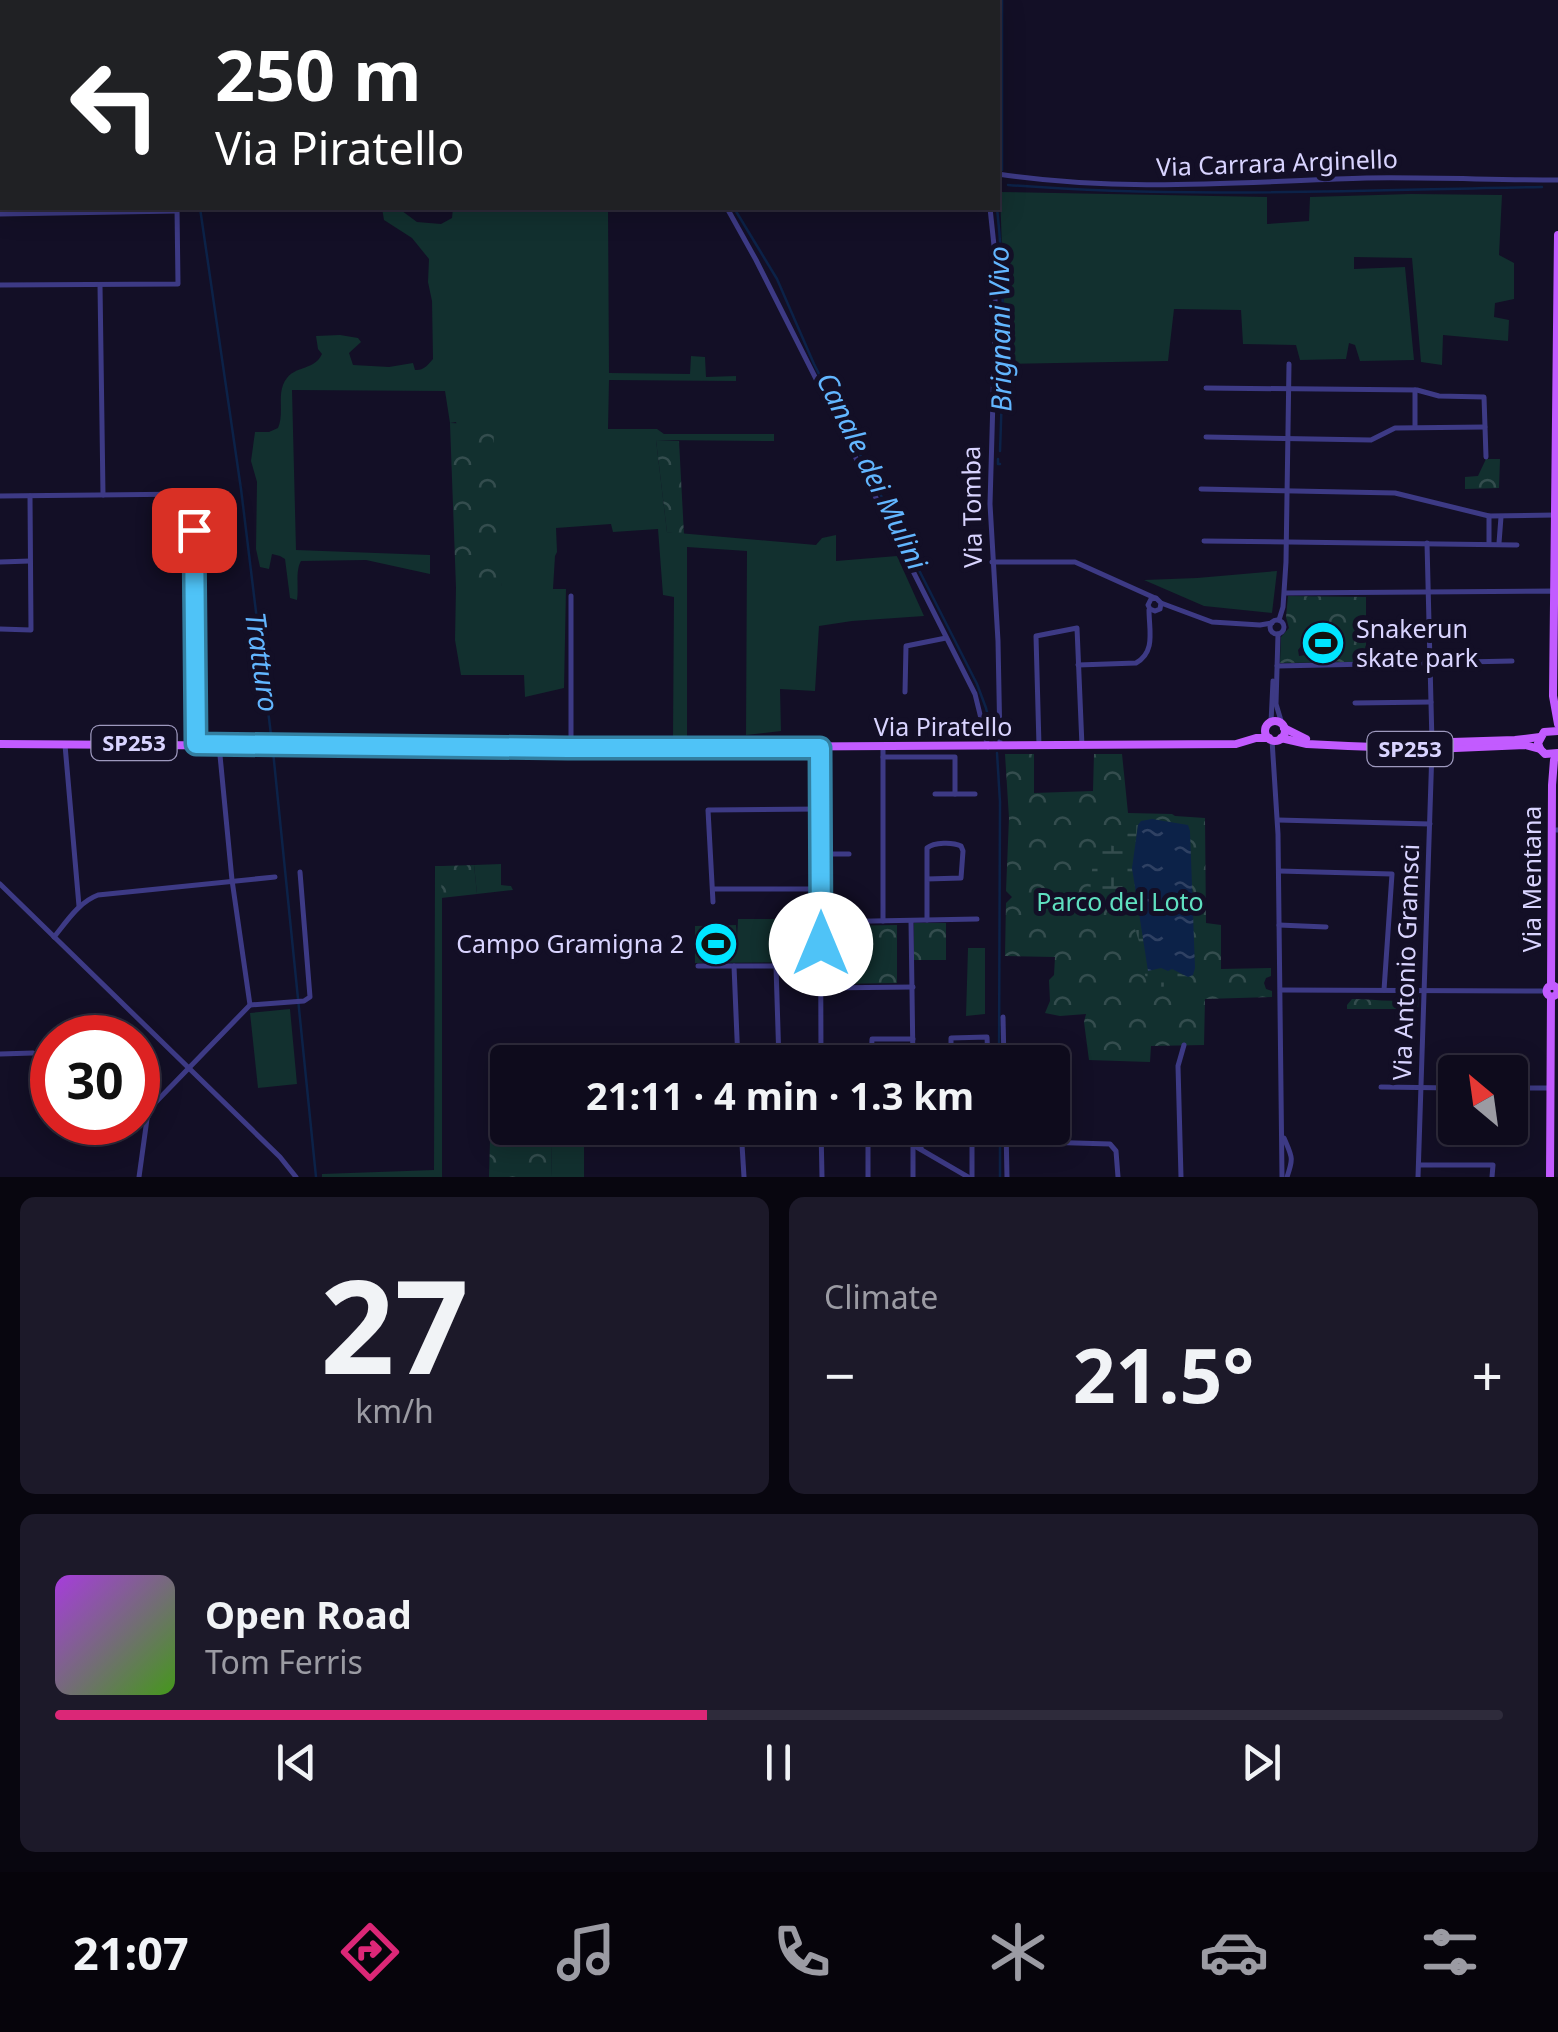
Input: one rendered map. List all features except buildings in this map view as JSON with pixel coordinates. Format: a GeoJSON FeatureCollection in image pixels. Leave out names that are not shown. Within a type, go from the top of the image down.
{"type":"FeatureCollection","features":[{"type":"Feature","properties":{"kind":"main road"},"geometry":{"type":"LineString","coordinates":[[1558,235],[1554,695],[1558,728]]}},
{"type":"Feature","properties":{"kind":"main road"},"geometry":{"type":"LineString","coordinates":[[1543,751],[1543,734],[1554,695]]}},
{"type":"Feature","properties":{"kind":"main road","name":"Via Piratello"},"geometry":{"type":"LineString","coordinates":[[1227,744],[1246,740],[1276,721],[1308,740],[1432,746],[1515,740],[1558,728]]}},
{"type":"Feature","properties":{"kind":"main road"},"geometry":{"type":"LineString","coordinates":[[1268,724],[1266,733],[1275,739],[1283,726]]}},
{"type":"Feature","properties":{"kind":"main road","name":"Via Piratello"},"geometry":{"type":"LineString","coordinates":[[0,744],[820,748],[883,752],[988,746],[1227,744],[1262,738],[1307,744],[1525,745],[1558,754]]}},
{"type":"Feature","properties":{"kind":"main road","name":"Via Mentana"},"geometry":{"type":"LineString","coordinates":[[1543,751],[1553,772]]}},
{"type":"Feature","properties":{"kind":"main road","name":"Via Mentana"},"geometry":{"type":"LineString","coordinates":[[1550,1177],[1553,772],[1558,754]]}},
{"type":"Feature","properties":{"kind":"street","name":"Via Carrara Arginello"},"geometry":{"type":"LineString","coordinates":[[1000,174],[1140,186],[1367,178],[1558,180]]}},
{"type":"Feature","properties":{"kind":"street"},"geometry":{"type":"LineString","coordinates":[[0,214],[142,210]]}},
{"type":"Feature","properties":{"kind":"street"},"geometry":{"type":"LineString","coordinates":[[0,285],[178,284],[177,210]]}},
{"type":"Feature","properties":{"kind":"street"},"geometry":{"type":"LineString","coordinates":[[729,210],[975,694],[988,746]]}},
{"type":"Feature","properties":{"kind":"street","name":"Via Tomba"},"geometry":{"type":"LineString","coordinates":[[990,210],[995,329],[989,476],[1000,746]]}},
{"type":"Feature","properties":{"kind":"street"},"geometry":{"type":"LineString","coordinates":[[100,284],[102,495]]}},
{"type":"Feature","properties":{"kind":"street"},"geometry":{"type":"LineString","coordinates":[[1268,724],[1275,628],[1284,593],[1289,364]]}},
{"type":"Feature","properties":{"kind":"street"},"geometry":{"type":"LineString","coordinates":[[1206,388],[1414,390],[1439,396],[1484,396],[1486,457]]}},
{"type":"Feature","properties":{"kind":"street"},"geometry":{"type":"LineString","coordinates":[[1414,390],[1414,428]]}},
{"type":"Feature","properties":{"kind":"street"},"geometry":{"type":"LineString","coordinates":[[1206,437],[1371,440],[1395,428],[1485,428]]}},
{"type":"Feature","properties":{"kind":"street"},"geometry":{"type":"LineString","coordinates":[[1201,490],[1405,494],[1489,516],[1556,514]]}},
{"type":"Feature","properties":{"kind":"street"},"geometry":{"type":"LineString","coordinates":[[0,496],[193,494],[196,744]]}},
{"type":"Feature","properties":{"kind":"street"},"geometry":{"type":"LineString","coordinates":[[0,629],[31,630],[30,496]]}},
{"type":"Feature","properties":{"kind":"street"},"geometry":{"type":"LineString","coordinates":[[1489,516],[1489,544]]}},
{"type":"Feature","properties":{"kind":"street"},"geometry":{"type":"LineString","coordinates":[[1498,544],[1500,516]]}},
{"type":"Feature","properties":{"kind":"street"},"geometry":{"type":"LineString","coordinates":[[1204,540],[1517,545]]}},
{"type":"Feature","properties":{"kind":"street","name":"Via Antonio Gramsci"},"geometry":{"type":"LineString","coordinates":[[1418,1177],[1432,746],[1427,544]]}},
{"type":"Feature","properties":{"kind":"street"},"geometry":{"type":"LineString","coordinates":[[0,562],[30,561]]}},
{"type":"Feature","properties":{"kind":"street"},"geometry":{"type":"LineString","coordinates":[[992,562],[1075,562],[1141,592],[1153,602],[1212,622],[1275,628]]}},
{"type":"Feature","properties":{"kind":"street"},"geometry":{"type":"LineString","coordinates":[[1284,593],[1556,594]]}},
{"type":"Feature","properties":{"kind":"street"},"geometry":{"type":"LineString","coordinates":[[568,748],[572,596]]}},
{"type":"Feature","properties":{"kind":"street"},"geometry":{"type":"LineString","coordinates":[[1078,665],[1144,659],[1150,648],[1153,602]]}},
{"type":"Feature","properties":{"kind":"street"},"geometry":{"type":"LineString","coordinates":[[1039,746],[1036,636],[1077,628],[1082,746]]}},
{"type":"Feature","properties":{"kind":"street"},"geometry":{"type":"LineString","coordinates":[[1275,628],[1276,704],[1283,726]]}},
{"type":"Feature","properties":{"kind":"street"},"geometry":{"type":"LineString","coordinates":[[905,692],[906,646],[946,638]]}},
{"type":"Feature","properties":{"kind":"street"},"geometry":{"type":"LineString","coordinates":[[1277,666],[1512,661]]}},
{"type":"Feature","properties":{"kind":"street"},"geometry":{"type":"LineString","coordinates":[[1356,702],[1431,702]]}},
{"type":"Feature","properties":{"kind":"street"},"geometry":{"type":"LineString","coordinates":[[1275,739],[1285,1149],[1282,1167],[1286,1175]]}},
{"type":"Feature","properties":{"kind":"street"},"geometry":{"type":"LineString","coordinates":[[65,745],[79,906]]}},
{"type":"Feature","properties":{"kind":"street"},"geometry":{"type":"LineString","coordinates":[[219,745],[232,880],[250,1004]]}},
{"type":"Feature","properties":{"kind":"street"},"geometry":{"type":"LineString","coordinates":[[820,748],[821,1045]]}},
{"type":"Feature","properties":{"kind":"street"},"geometry":{"type":"LineString","coordinates":[[883,922],[883,752],[954,757],[955,794]]}},
{"type":"Feature","properties":{"kind":"street"},"geometry":{"type":"LineString","coordinates":[[935,794],[975,794]]}},
{"type":"Feature","properties":{"kind":"street"},"geometry":{"type":"LineString","coordinates":[[713,902],[708,810],[820,809]]}},
{"type":"Feature","properties":{"kind":"street"},"geometry":{"type":"LineString","coordinates":[[1278,820],[1430,824]]}},
{"type":"Feature","properties":{"kind":"street"},"geometry":{"type":"LineString","coordinates":[[928,879],[961,878],[961,846],[930,845],[926,850],[928,920]]}},
{"type":"Feature","properties":{"kind":"street"},"geometry":{"type":"LineString","coordinates":[[821,854],[849,854]]}},
{"type":"Feature","properties":{"kind":"street"},"geometry":{"type":"LineString","coordinates":[[1279,871],[1392,874],[1384,990]]}},
{"type":"Feature","properties":{"kind":"street"},"geometry":{"type":"LineString","coordinates":[[139,1177],[150,1111],[189,1068],[250,1004],[292,1002],[310,996],[300,872]]}},
{"type":"Feature","properties":{"kind":"street"},"geometry":{"type":"LineString","coordinates":[[54,936],[79,906],[98,895],[275,877]]}},
{"type":"Feature","properties":{"kind":"street"},"geometry":{"type":"LineString","coordinates":[[0,884],[296,1177]]}},
{"type":"Feature","properties":{"kind":"street"},"geometry":{"type":"LineString","coordinates":[[713,889],[821,889]]}},
{"type":"Feature","properties":{"kind":"street"},"geometry":{"type":"LineString","coordinates":[[821,922],[977,919]]}},
{"type":"Feature","properties":{"kind":"street"},"geometry":{"type":"LineString","coordinates":[[911,921],[912,1045]]}},
{"type":"Feature","properties":{"kind":"street"},"geometry":{"type":"LineString","coordinates":[[1279,925],[1326,926]]}},
{"type":"Feature","properties":{"kind":"street"},"geometry":{"type":"LineString","coordinates":[[698,966],[820,966]]}},
{"type":"Feature","properties":{"kind":"street"},"geometry":{"type":"LineString","coordinates":[[734,966],[737,1045]]}},
{"type":"Feature","properties":{"kind":"street"},"geometry":{"type":"LineString","coordinates":[[776,966],[778,1045]]}},
{"type":"Feature","properties":{"kind":"street"},"geometry":{"type":"LineString","coordinates":[[821,988],[912,987]]}},
{"type":"Feature","properties":{"kind":"street"},"geometry":{"type":"LineString","coordinates":[[1281,990],[1553,991]]}},
{"type":"Feature","properties":{"kind":"street"},"geometry":{"type":"LineString","coordinates":[[1003,1017],[1004,1045]]}},
{"type":"Feature","properties":{"kind":"street"},"geometry":{"type":"LineString","coordinates":[[951,1045],[951,1038],[987,1037],[987,1045]]}},
{"type":"Feature","properties":{"kind":"street"},"geometry":{"type":"LineString","coordinates":[[872,1045],[872,1040],[912,1038]]}},
{"type":"Feature","properties":{"kind":"street"},"geometry":{"type":"LineString","coordinates":[[1181,1177],[1178,1066],[1184,1046]]}},
{"type":"Feature","properties":{"kind":"street"},"geometry":{"type":"LineString","coordinates":[[0,1054],[30,1053]]}},
{"type":"Feature","properties":{"kind":"street"},"geometry":{"type":"LineString","coordinates":[[1380,1088],[1438,1088]]}},
{"type":"Feature","properties":{"kind":"street"},"geometry":{"type":"LineString","coordinates":[[1528,1088],[1551,1088]]}},
{"type":"Feature","properties":{"kind":"street"},"geometry":{"type":"LineString","coordinates":[[1070,1143],[1110,1144],[1116,1150],[1118,1177]]}},
{"type":"Feature","properties":{"kind":"street"},"geometry":{"type":"LineString","coordinates":[[742,1145],[744,1177]]}},
{"type":"Feature","properties":{"kind":"street"},"geometry":{"type":"LineString","coordinates":[[822,1145],[822,1177]]}},
{"type":"Feature","properties":{"kind":"street"},"geometry":{"type":"LineString","coordinates":[[868,1145],[868,1177]]}},
{"type":"Feature","properties":{"kind":"street"},"geometry":{"type":"LineString","coordinates":[[913,1177],[913,1145],[970,1177],[972,1145]]}},
{"type":"Feature","properties":{"kind":"street"},"geometry":{"type":"LineString","coordinates":[[1007,1145],[1007,1177]]}},
{"type":"Feature","properties":{"kind":"street"},"geometry":{"type":"LineString","coordinates":[[1285,1149],[1292,1155],[1286,1175]]}},
{"type":"Feature","properties":{"kind":"street"},"geometry":{"type":"LineString","coordinates":[[1419,1165],[1492,1165],[1492,1177]]}},
{"type":"Feature","properties":{"kind":"green space"},"geometry":{"type":"Polygon","coordinates":[[[1000,192],[1267,197],[1267,224],[1309,221],[1310,197],[1502,195],[1499,255],[1514,263],[1514,299],[1495,303],[1494,317],[1509,320],[1508,341],[1443,335],[1442,365],[1421,362],[1412,258],[1354,257],[1354,269],[1405,267],[1414,360],[1360,361],[1355,345],[1349,343],[1346,359],[1300,360],[1296,345],[1243,344],[1241,310],[1174,309],[1168,361],[1006,364],[1000,192]]]}},
{"type":"Feature","properties":{"kind":"green space"},"geometry":{"type":"Polygon","coordinates":[[[382,210],[401,210],[417,222],[441,224],[452,218],[453,210],[608,210],[609,373],[690,374],[691,356],[705,357],[706,377],[736,376],[736,381],[609,380],[608,429],[657,429],[664,434],[774,434],[774,441],[656,440],[667,532],[816,545],[822,538],[836,535],[836,561],[897,556],[924,616],[819,626],[815,691],[780,689],[781,731],[746,735],[747,551],[687,547],[687,736],[673,737],[674,597],[663,595],[658,529],[613,532],[611,524],[556,528],[553,589],[566,589],[564,688],[525,697],[524,675],[461,675],[455,640],[456,587],[502,586],[456,422],[450,423],[445,391],[292,390],[296,550],[430,555],[430,574],[366,560],[301,561],[297,600],[290,598],[285,559],[272,554],[269,569],[260,567],[256,549],[257,482],[251,461],[255,432],[278,428],[287,378],[318,360],[322,354],[316,336],[358,338],[361,342],[349,353],[353,365],[389,367],[413,363],[418,370],[433,359],[429,259],[412,238],[384,220],[382,210]]]}},
{"type":"Feature","properties":{"kind":"green space"},"geometry":{"type":"Polygon","coordinates":[[[450,423],[493,425],[502,587],[456,587],[450,423]]]}},
{"type":"Feature","properties":{"kind":"green space"},"geometry":{"type":"Polygon","coordinates":[[[656,440],[679,441],[684,535],[667,532],[656,440]]]}},
{"type":"Feature","properties":{"kind":"green space"},"geometry":{"type":"Polygon","coordinates":[[[1486,459],[1500,459],[1499,488],[1465,489],[1465,477],[1478,476],[1486,459]]]}},
{"type":"Feature","properties":{"kind":"green space"},"geometry":{"type":"Polygon","coordinates":[[[1277,571],[1272,613],[1204,606],[1144,580],[1197,578],[1277,571]]]}},
{"type":"Feature","properties":{"kind":"green space"},"geometry":{"type":"Polygon","coordinates":[[[1288,596],[1366,597],[1366,662],[1280,663],[1281,637],[1289,628],[1288,596]],[[1315,632],[1298,650],[1299,656],[1326,652],[1328,646],[1315,632]]]}},
{"type":"Feature","properties":{"kind":"green space","name":"Parco del Loto"},"geometry":{"type":"Polygon","coordinates":[[[1005,754],[1034,754],[1034,793],[1093,791],[1094,754],[1122,754],[1128,813],[1205,818],[1206,923],[1221,925],[1221,969],[1271,968],[1271,976],[1264,983],[1272,997],[1205,999],[1204,1045],[1151,1046],[1150,1062],[1089,1060],[1086,1014],[1045,1013],[1055,957],[1005,956],[1006,903],[1012,897],[1006,891],[1009,818],[1005,754]]]}},
{"type":"Feature","properties":{"kind":"green space"},"geometry":{"type":"Polygon","coordinates":[[[1141,821],[1132,868],[1147,962],[1155,970],[1168,969],[1188,977],[1184,986],[1152,987],[1127,899],[1090,892],[1094,849],[1101,844],[1114,846],[1141,821]]]}},
{"type":"Feature","properties":{"kind":"green space"},"geometry":{"type":"Polygon","coordinates":[[[501,864],[501,885],[513,890],[477,894],[474,865],[501,864]]]}},
{"type":"Feature","properties":{"kind":"green space"},"geometry":{"type":"Polygon","coordinates":[[[474,865],[477,894],[441,898],[442,866],[474,865]]]}},
{"type":"Feature","properties":{"kind":"green space"},"geometry":{"type":"Polygon","coordinates":[[[435,866],[442,866],[442,1177],[322,1177],[434,1170],[435,866]]]}},
{"type":"Feature","properties":{"kind":"green space"},"geometry":{"type":"Polygon","coordinates":[[[738,919],[815,919],[815,962],[695,963],[695,926],[736,925],[737,939],[738,919]]]}},
{"type":"Feature","properties":{"kind":"green space"},"geometry":{"type":"Polygon","coordinates":[[[914,923],[946,923],[946,960],[914,960],[914,923]]]}},
{"type":"Feature","properties":{"kind":"green space"},"geometry":{"type":"Polygon","coordinates":[[[897,925],[897,983],[831,984],[831,926],[897,925]]]}},
{"type":"Feature","properties":{"kind":"green space"},"geometry":{"type":"Polygon","coordinates":[[[968,948],[985,948],[985,1014],[966,1016],[968,948]]]}},
{"type":"Feature","properties":{"kind":"green space"},"geometry":{"type":"Polygon","coordinates":[[[1419,997],[1418,1009],[1347,1009],[1352,999],[1394,1001],[1419,997]]]}},
{"type":"Feature","properties":{"kind":"green space"},"geometry":{"type":"Polygon","coordinates":[[[290,1009],[297,1084],[258,1088],[250,1013],[290,1009]]]}},
{"type":"Feature","properties":{"kind":"green space"},"geometry":{"type":"Polygon","coordinates":[[[490,1140],[490,1145],[552,1145],[551,1177],[489,1177],[490,1140]]]}},
{"type":"Feature","properties":{"kind":"green space"},"geometry":{"type":"Polygon","coordinates":[[[552,1145],[584,1145],[584,1177],[551,1177],[552,1145]]]}},
{"type":"Feature","properties":{"kind":"water"},"geometry":{"type":"Polygon","coordinates":[[[1152,819],[1188,825],[1190,831],[1195,968],[1188,977],[1172,969],[1148,971],[1132,868],[1138,825],[1152,819]]]}},
{"type":"Feature","properties":{"kind":"waterway"},"geometry":{"type":"LineString","coordinates":[[1002,0],[1002,170]]}},
{"type":"Feature","properties":{"kind":"waterway"},"geometry":{"type":"LineString","coordinates":[[1008,185],[1208,193],[1542,187]]}},
{"type":"Feature","properties":{"kind":"waterway","name":"Tratturo"},"geometry":{"type":"LineString","coordinates":[[200,210],[241,489],[272,743]]}},
{"type":"Feature","properties":{"kind":"waterway","name":"Canale dei Mulini"},"geometry":{"type":"LineString","coordinates":[[735,210],[777,279],[814,364],[977,684],[994,741]]}},
{"type":"Feature","properties":{"kind":"waterway","name":"Brignani Vivo"},"geometry":{"type":"LineString","coordinates":[[997,210],[1003,299],[1000,451]]}},
{"type":"Feature","properties":{"kind":"waterway","name":"Brignani Vivo"},"geometry":{"type":"LineString","coordinates":[[998,459],[1000,464]]}},
{"type":"Feature","properties":{"kind":"waterway","name":"Tratturo"},"geometry":{"type":"LineString","coordinates":[[273,751],[316,1177]]}},
{"type":"Feature","properties":{"kind":"waterway","name":"Canale dei Mulini"},"geometry":{"type":"LineString","coordinates":[[997,753],[999,1045]]}},
{"type":"Feature","properties":{"kind":"waterway","name":"Canale dei Mulini"},"geometry":{"type":"LineString","coordinates":[[1000,1145],[1000,1177]]}},
{"type":"Feature","properties":{"kind":"place","name":"Snakerun skate park"},"geometry":{"type":"Point","coordinates":[1323,643]}},
{"type":"Feature","properties":{"kind":"place","name":"Campo Gramigna 2"},"geometry":{"type":"Point","coordinates":[716,944]}},
{"type":"Feature","properties":{"kind":"route"},"geometry":{"type":"LineString","coordinates":[[194,530],[196,744],[820,748],[821,944]]}}]}
